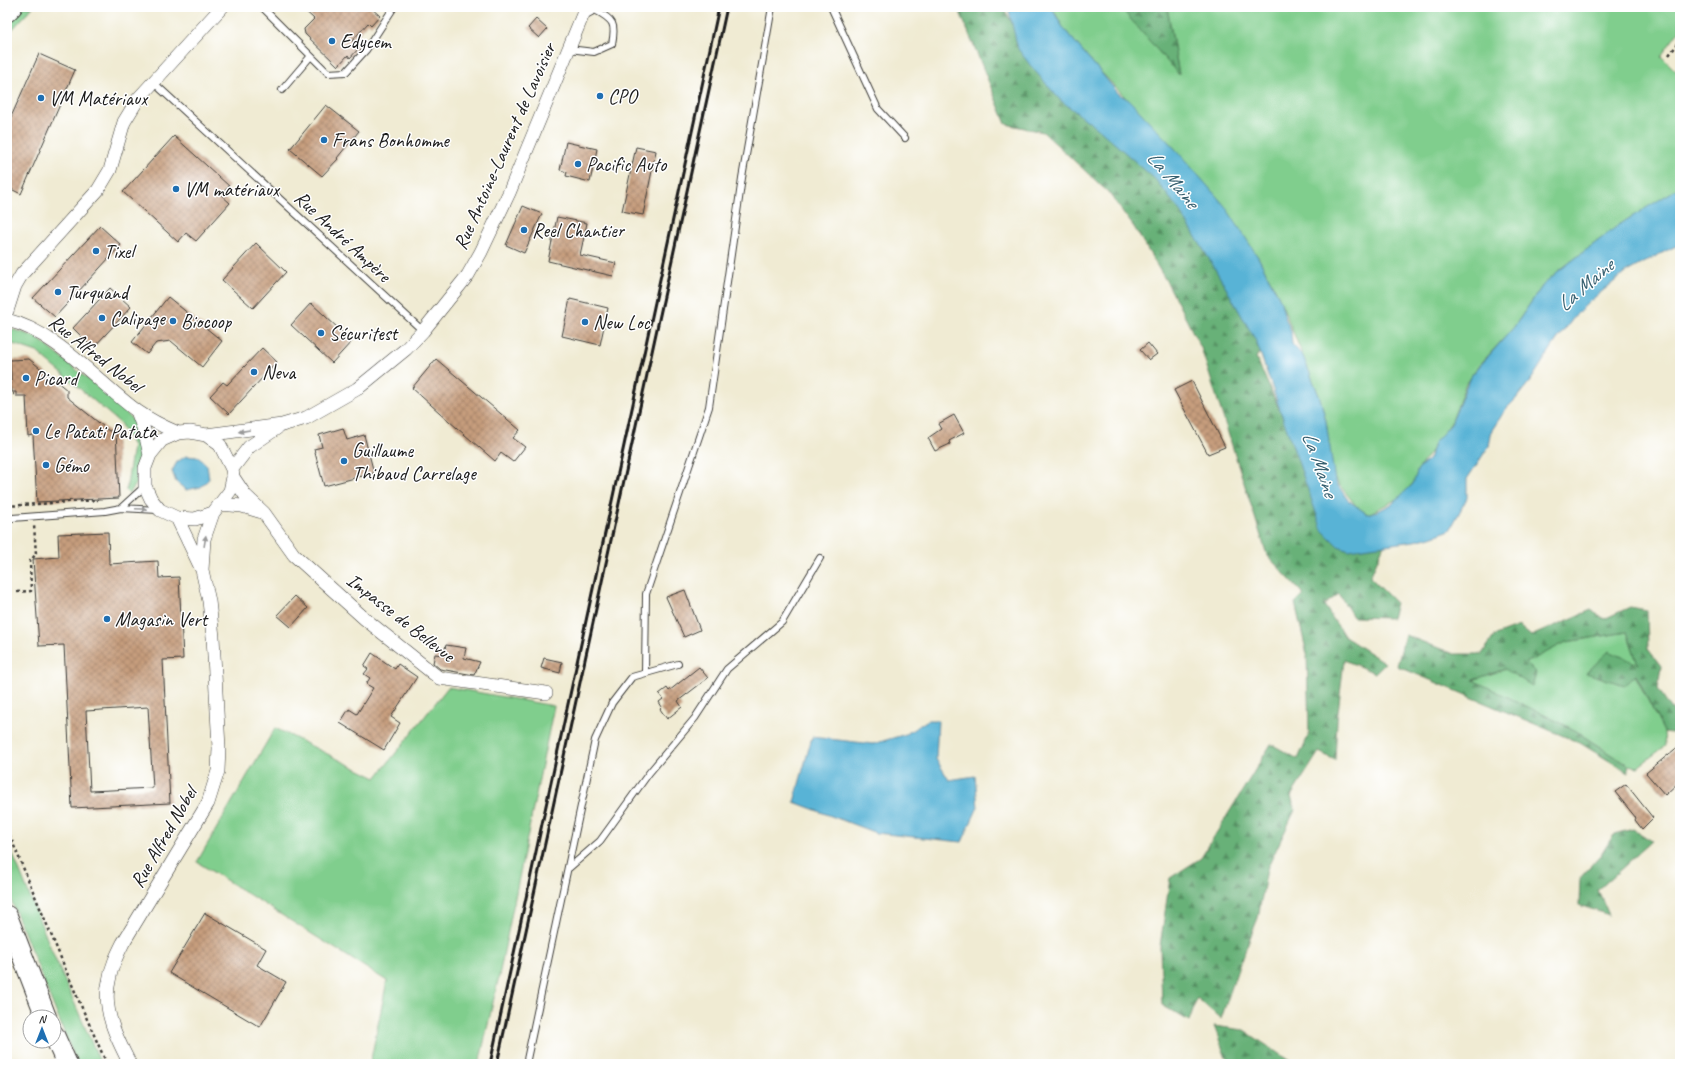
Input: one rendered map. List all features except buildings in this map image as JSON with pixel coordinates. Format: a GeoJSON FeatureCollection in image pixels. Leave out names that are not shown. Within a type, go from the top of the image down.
{"type":"FeatureCollection","features":[{"type":"Feature","properties":{"kind":"main road"},"geometry":{"type":"LineString","coordinates":[[7,13],[13,7]]}},
{"type":"Feature","properties":{"kind":"main road"},"geometry":{"type":"LineString","coordinates":[[7,916],[43,1009]]}},
{"type":"Feature","properties":{"kind":"main road"},"geometry":{"type":"LineString","coordinates":[[60,1049],[67,1064]]}},
{"type":"Feature","properties":{"kind":"street"},"geometry":{"type":"LineString","coordinates":[[7,311],[15,286],[22,274],[98,190],[105,179],[110,170],[124,122],[138,99],[222,7]]}},
{"type":"Feature","properties":{"kind":"street","name":"Rue Antoine-Laurent de Lavoisier"},"geometry":{"type":"LineString","coordinates":[[206,436],[282,425],[306,418],[357,389],[400,354],[423,331],[468,275],[481,252],[509,193],[584,12]]}},
{"type":"Feature","properties":{"kind":"street","name":"Rue Alfred Nobel"},"geometry":{"type":"LineString","coordinates":[[7,320],[21,324],[46,337],[137,411],[160,425],[178,433]]}},
{"type":"Feature","properties":{"kind":"street"},"geometry":{"type":"LineString","coordinates":[[137,411],[145,433],[150,455]]}},
{"type":"Feature","properties":{"kind":"street","name":"Rue Antoine-Laurent de Lavoisier"},"geometry":{"type":"LineString","coordinates":[[232,473],[249,447],[282,425]]}},
{"type":"Feature","properties":{"kind":"street"},"geometry":{"type":"LineString","coordinates":[[202,570],[204,539],[216,509],[230,491],[232,473],[220,446],[206,436],[190,432],[178,433],[162,440],[150,455],[145,468],[146,486],[151,499],[160,510],[177,518],[195,519],[216,509],[242,506],[264,513]]}},
{"type":"Feature","properties":{"kind":"street","name":"Impasse de Bellevue"},"geometry":{"type":"LineString","coordinates":[[232,473],[245,495],[264,513],[294,555],[365,619],[439,678],[546,692]]}},
{"type":"Feature","properties":{"kind":"street"},"geometry":{"type":"LineString","coordinates":[[177,518],[202,570]]}},
{"type":"Feature","properties":{"kind":"street","name":"Rue Alfred Nobel"},"geometry":{"type":"LineString","coordinates":[[130,1064],[111,1021],[107,1000],[108,982],[123,943],[208,803],[218,770],[219,748],[213,637],[209,601],[202,570]]}},
{"type":"Feature","properties":{"kind":"lane"},"geometry":{"type":"LineString","coordinates":[[262,7],[310,57],[328,73],[346,72],[366,50],[394,7]]}},
{"type":"Feature","properties":{"kind":"lane"},"geometry":{"type":"LineString","coordinates":[[645,674],[646,594],[709,407],[742,178],[772,7]]}},
{"type":"Feature","properties":{"kind":"lane"},"geometry":{"type":"LineString","coordinates":[[831,7],[878,109],[905,138]]}},
{"type":"Feature","properties":{"kind":"lane"},"geometry":{"type":"LineString","coordinates":[[569,49],[594,52],[612,44],[615,28],[609,17],[596,10],[584,12]]}},
{"type":"Feature","properties":{"kind":"lane"},"geometry":{"type":"LineString","coordinates":[[282,90],[310,57]]}},
{"type":"Feature","properties":{"kind":"lane","name":"Rue André Ampère"},"geometry":{"type":"LineString","coordinates":[[153,82],[423,331]]}},
{"type":"Feature","properties":{"kind":"lane"},"geometry":{"type":"LineString","coordinates":[[121,508],[146,486]]}},
{"type":"Feature","properties":{"kind":"lane"},"geometry":{"type":"LineString","coordinates":[[12,518],[105,511],[121,508],[160,510]]}},
{"type":"Feature","properties":{"kind":"lane"},"geometry":{"type":"LineString","coordinates":[[569,868],[600,841],[649,774],[695,718],[727,669],[782,622],[820,558]]}},
{"type":"Feature","properties":{"kind":"lane"},"geometry":{"type":"LineString","coordinates":[[526,1064],[569,868],[595,740],[612,703],[632,677],[678,664]]}},
{"type":"Feature","properties":{"kind":"path"},"geometry":{"type":"LineString","coordinates":[[1669,55],[1680,41]]}},
{"type":"Feature","properties":{"kind":"path"},"geometry":{"type":"LineString","coordinates":[[7,394],[14,394]]}},
{"type":"Feature","properties":{"kind":"path"},"geometry":{"type":"LineString","coordinates":[[7,506],[100,500]]}},
{"type":"Feature","properties":{"kind":"path"},"geometry":{"type":"LineString","coordinates":[[17,592],[31,591],[30,561],[36,554],[32,504]]}},
{"type":"Feature","properties":{"kind":"path"},"geometry":{"type":"LineString","coordinates":[[7,829],[74,992],[107,1064]]}},
{"type":"Feature","properties":{"kind":"green space"},"geometry":{"type":"Polygon","coordinates":[[[21,7],[33,7],[7,35],[7,23],[21,7]]]}},
{"type":"Feature","properties":{"kind":"green space"},"geometry":{"type":"Polygon","coordinates":[[[958,7],[1003,7],[1028,51],[1177,195],[1268,346],[1256,357],[1284,420],[1300,432],[1328,527],[1386,540],[1370,577],[1396,603],[1392,618],[1353,617],[1339,594],[1324,605],[1345,637],[1385,663],[1375,673],[1344,660],[1337,721],[1335,760],[1319,752],[1291,796],[1295,810],[1267,869],[1258,918],[1240,963],[1221,1019],[1197,998],[1189,1021],[1162,1005],[1160,946],[1170,878],[1201,858],[1271,744],[1298,759],[1309,734],[1307,654],[1295,603],[1304,595],[1267,555],[1201,348],[1168,284],[1134,227],[1108,192],[1043,132],[1006,124],[958,7]]]}},
{"type":"Feature","properties":{"kind":"green space"},"geometry":{"type":"Polygon","coordinates":[[[1052,7],[1123,7],[1179,74],[1167,7],[1680,7],[1680,30],[1661,56],[1680,75],[1680,188],[1620,224],[1556,273],[1543,285],[1514,327],[1476,369],[1466,383],[1452,421],[1417,471],[1415,481],[1401,497],[1368,514],[1357,507],[1333,477],[1326,421],[1320,398],[1278,295],[1258,257],[1178,152],[1098,69],[1064,29],[1052,7]]]}},
{"type":"Feature","properties":{"kind":"green space"},"geometry":{"type":"Polygon","coordinates":[[[1120,7],[1167,7],[1179,75],[1120,7]]]}},
{"type":"Feature","properties":{"kind":"green space"},"geometry":{"type":"Polygon","coordinates":[[[7,330],[15,330],[36,337],[110,397],[135,422],[145,444],[140,456],[137,483],[129,494],[126,491],[133,446],[120,423],[37,352],[7,342],[7,330]]]}},
{"type":"Feature","properties":{"kind":"green space"},"geometry":{"type":"Polygon","coordinates":[[[1630,607],[1647,610],[1648,649],[1661,666],[1658,689],[1680,721],[1680,734],[1664,732],[1636,675],[1624,685],[1586,673],[1609,651],[1638,664],[1627,632],[1566,642],[1526,663],[1536,673],[1532,686],[1505,669],[1473,680],[1569,727],[1628,765],[1629,773],[1580,743],[1397,666],[1405,635],[1454,654],[1482,654],[1495,635],[1519,626],[1531,636],[1591,610],[1604,619],[1630,607]]]}},
{"type":"Feature","properties":{"kind":"green space"},"geometry":{"type":"Polygon","coordinates":[[[1627,632],[1638,664],[1635,675],[1664,732],[1665,746],[1638,767],[1628,765],[1569,727],[1472,680],[1525,663],[1566,642],[1627,632]]]}},
{"type":"Feature","properties":{"kind":"green space"},"geometry":{"type":"Polygon","coordinates":[[[448,687],[554,706],[499,976],[479,1064],[370,1064],[387,981],[197,862],[275,728],[376,778],[448,687]]]}},
{"type":"Feature","properties":{"kind":"green space"},"geometry":{"type":"Polygon","coordinates":[[[1633,829],[1652,841],[1598,890],[1609,915],[1579,905],[1580,878],[1601,855],[1614,834],[1633,829]]]}},
{"type":"Feature","properties":{"kind":"green space"},"geometry":{"type":"Polygon","coordinates":[[[7,840],[54,956],[101,1064],[78,1064],[62,1027],[62,1009],[55,1009],[7,890],[7,840]]]}},
{"type":"Feature","properties":{"kind":"green space"},"geometry":{"type":"Polygon","coordinates":[[[1214,1026],[1244,1030],[1294,1064],[1233,1064],[1226,1058],[1214,1026]]]}},
{"type":"Feature","properties":{"kind":"water","name":"La Maine"},"geometry":{"type":"Polygon","coordinates":[[[1008,7],[1051,7],[1064,29],[1119,94],[1129,100],[1178,152],[1225,206],[1258,257],[1280,299],[1291,331],[1292,344],[1303,356],[1320,398],[1326,421],[1335,481],[1348,500],[1367,514],[1378,511],[1392,504],[1413,484],[1418,469],[1429,459],[1434,443],[1451,424],[1470,377],[1514,327],[1543,285],[1556,273],[1620,224],[1680,187],[1680,244],[1625,273],[1590,301],[1575,316],[1556,341],[1531,380],[1506,409],[1492,430],[1489,446],[1467,479],[1467,498],[1450,530],[1414,541],[1349,550],[1338,546],[1322,530],[1256,341],[1180,211],[1155,179],[1097,128],[1060,100],[1030,65],[1018,49],[1008,7]]]}},
{"type":"Feature","properties":{"kind":"water"},"geometry":{"type":"Polygon","coordinates":[[[186,456],[198,457],[207,465],[209,479],[201,487],[186,490],[176,482],[172,471],[177,462],[186,456]]]}},
{"type":"Feature","properties":{"kind":"water"},"geometry":{"type":"Polygon","coordinates":[[[928,720],[938,720],[936,759],[949,780],[975,776],[978,807],[962,842],[876,833],[794,802],[812,737],[873,744],[906,734],[928,720]]]}},
{"type":"Feature","properties":{"kind":"railway"},"geometry":{"type":"LineString","coordinates":[[490,1064],[719,7]]}},
{"type":"Feature","properties":{"kind":"railway"},"geometry":{"type":"LineString","coordinates":[[497,1064],[727,7]]}},
{"type":"Feature","properties":{"kind":"place","name":"Edycem"},"geometry":{"type":"Point","coordinates":[332,41]}},
{"type":"Feature","properties":{"kind":"place","name":"CPO"},"geometry":{"type":"Point","coordinates":[600,96]}},
{"type":"Feature","properties":{"kind":"place","name":"VM Matériaux"},"geometry":{"type":"Point","coordinates":[41,98]}},
{"type":"Feature","properties":{"kind":"place","name":"Frans Bonhomme"},"geometry":{"type":"Point","coordinates":[324,140]}},
{"type":"Feature","properties":{"kind":"place","name":"Pacific Auto"},"geometry":{"type":"Point","coordinates":[578,164]}},
{"type":"Feature","properties":{"kind":"place","name":"VM matériaux"},"geometry":{"type":"Point","coordinates":[176,189]}},
{"type":"Feature","properties":{"kind":"place","name":"Reel Chantier"},"geometry":{"type":"Point","coordinates":[524,230]}},
{"type":"Feature","properties":{"kind":"place","name":"Tixel"},"geometry":{"type":"Point","coordinates":[96,251]}},
{"type":"Feature","properties":{"kind":"place","name":"Turquand"},"geometry":{"type":"Point","coordinates":[58,292]}},
{"type":"Feature","properties":{"kind":"place","name":"Calipage"},"geometry":{"type":"Point","coordinates":[102,318]}},
{"type":"Feature","properties":{"kind":"place","name":"Biocoop"},"geometry":{"type":"Point","coordinates":[173,321]}},
{"type":"Feature","properties":{"kind":"place","name":"New Loc"},"geometry":{"type":"Point","coordinates":[585,322]}},
{"type":"Feature","properties":{"kind":"place","name":"Sécuritest"},"geometry":{"type":"Point","coordinates":[321,333]}},
{"type":"Feature","properties":{"kind":"place","name":"Neva"},"geometry":{"type":"Point","coordinates":[254,372]}},
{"type":"Feature","properties":{"kind":"place","name":"Picard"},"geometry":{"type":"Point","coordinates":[26,378]}},
{"type":"Feature","properties":{"kind":"place","name":"Le Patati Patata"},"geometry":{"type":"Point","coordinates":[36,431]}},
{"type":"Feature","properties":{"kind":"place","name":"Guillaume Thibaud Carrelage"},"geometry":{"type":"Point","coordinates":[344,461]}},
{"type":"Feature","properties":{"kind":"place","name":"Gémo"},"geometry":{"type":"Point","coordinates":[46,465]}},
{"type":"Feature","properties":{"kind":"place","name":"Magasin Vert"},"geometry":{"type":"Point","coordinates":[107,619]}}]}
